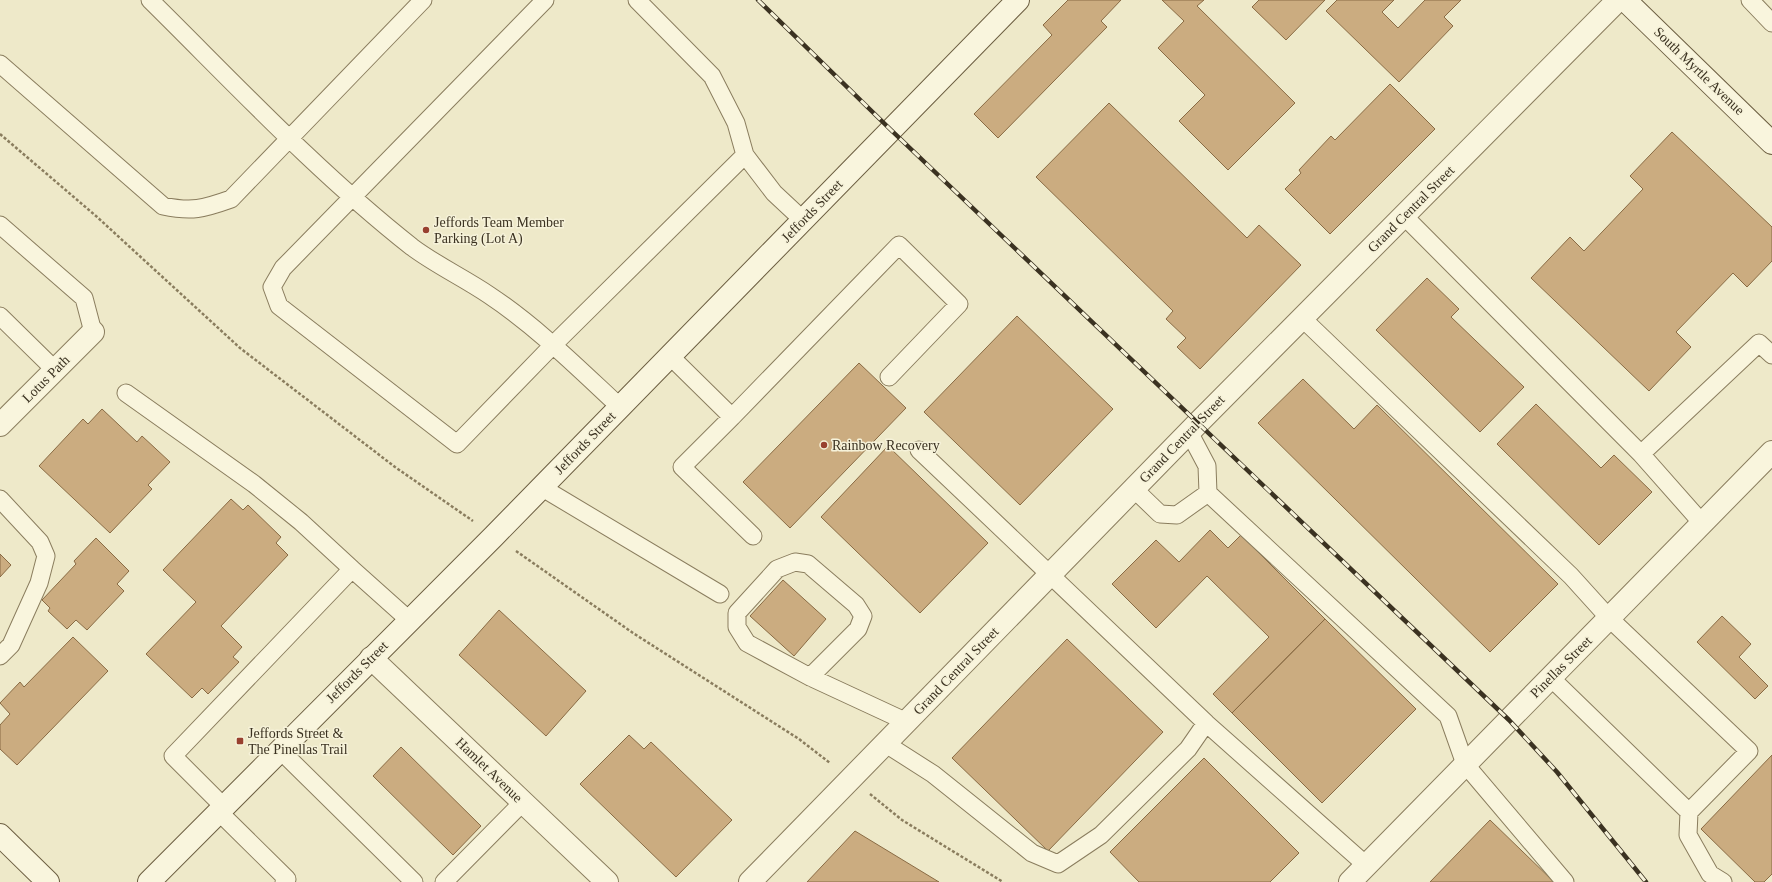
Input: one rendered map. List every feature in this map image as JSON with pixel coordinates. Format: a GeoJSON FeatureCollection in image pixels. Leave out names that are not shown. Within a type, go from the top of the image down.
{"type":"FeatureCollection","features":[{"type":"Feature","properties":{"kind":"street","name":"Jeffords Street"},"geometry":{"type":"LineString","coordinates":[[149,882],[542,487],[804,221],[1018,0]]}},
{"type":"Feature","properties":{"kind":"street","name":"Grand Central Street"},"geometry":{"type":"LineString","coordinates":[[750,882],[1189,432],[1618,0]]}},
{"type":"Feature","properties":{"kind":"street","name":"South Myrtle Avenue"},"geometry":{"type":"LineString","coordinates":[[1625,0],[1772,143]]}},
{"type":"Feature","properties":{"kind":"street","name":"Lotus Path"},"geometry":{"type":"LineString","coordinates":[[0,425],[93,332]]}},
{"type":"Feature","properties":{"kind":"street","name":"Pinellas Street"},"geometry":{"type":"LineString","coordinates":[[1350,882],[1772,452]]}},
{"type":"Feature","properties":{"kind":"street","name":"Hamlet Avenue"},"geometry":{"type":"LineString","coordinates":[[371,658],[607,882]]}},
{"type":"Feature","properties":{"kind":"street"},"geometry":{"type":"LineString","coordinates":[[0,835],[48,882]]}},
{"type":"Feature","properties":{"kind":"lane"},"geometry":{"type":"LineString","coordinates":[[150,0],[290,138],[353,197],[414,248],[490,295],[553,345],[620,407]]}},
{"type":"Feature","properties":{"kind":"lane"},"geometry":{"type":"LineString","coordinates":[[0,64],[163,206],[182,210],[204,209],[231,199],[423,0]]}},
{"type":"Feature","properties":{"kind":"lane"},"geometry":{"type":"LineString","coordinates":[[545,0],[284,268],[272,288],[279,306],[457,444],[553,345],[745,155]]}},
{"type":"Feature","properties":{"kind":"lane"},"geometry":{"type":"LineString","coordinates":[[638,0],[712,76],[736,123],[745,155],[774,193],[804,221]]}},
{"type":"Feature","properties":{"kind":"lane"},"geometry":{"type":"LineString","coordinates":[[1750,0],[1772,23]]}},
{"type":"Feature","properties":{"kind":"lane"},"geometry":{"type":"LineString","coordinates":[[1404,216],[1641,454],[1702,523]]}},
{"type":"Feature","properties":{"kind":"lane"},"geometry":{"type":"LineString","coordinates":[[0,225],[84,298],[93,332]]}},
{"type":"Feature","properties":{"kind":"lane"},"geometry":{"type":"LineString","coordinates":[[753,536],[682,467],[899,245],[959,304],[889,377]]}},
{"type":"Feature","properties":{"kind":"lane"},"geometry":{"type":"LineString","coordinates":[[0,316],[55,370]]}},
{"type":"Feature","properties":{"kind":"lane"},"geometry":{"type":"LineString","coordinates":[[1302,318],[1571,576],[1609,618],[1748,751],[1690,812],[1688,834],[1710,874],[1723,882]]}},
{"type":"Feature","properties":{"kind":"lane"},"geometry":{"type":"LineString","coordinates":[[1641,454],[1759,343],[1772,355]]}},
{"type":"Feature","properties":{"kind":"lane"},"geometry":{"type":"LineString","coordinates":[[670,356],[732,417]]}},
{"type":"Feature","properties":{"kind":"lane"},"geometry":{"type":"LineString","coordinates":[[126,393],[254,484],[300,522],[409,620]]}},
{"type":"Feature","properties":{"kind":"lane"},"geometry":{"type":"LineString","coordinates":[[1189,432],[1207,466],[1208,493],[1448,716],[1465,764],[1565,882]]}},
{"type":"Feature","properties":{"kind":"lane"},"geometry":{"type":"LineString","coordinates":[[919,450],[1206,723],[1366,865]]}},
{"type":"Feature","properties":{"kind":"lane"},"geometry":{"type":"LineString","coordinates":[[542,487],[720,594]]}},
{"type":"Feature","properties":{"kind":"lane"},"geometry":{"type":"LineString","coordinates":[[1134,489],[1160,514],[1176,514],[1208,493]]}},
{"type":"Feature","properties":{"kind":"lane"},"geometry":{"type":"LineString","coordinates":[[0,499],[40,542],[46,556],[39,583],[11,645],[0,656]]}},
{"type":"Feature","properties":{"kind":"lane"},"geometry":{"type":"LineString","coordinates":[[810,677],[858,629],[863,616],[856,604],[808,564],[795,562],[777,569],[737,613],[737,627],[748,643],[810,677],[907,722]]}},
{"type":"Feature","properties":{"kind":"lane"},"geometry":{"type":"LineString","coordinates":[[284,882],[287,879],[172,756],[352,569]]}},
{"type":"Feature","properties":{"kind":"lane"},"geometry":{"type":"LineString","coordinates":[[1550,677],[1690,812]]}},
{"type":"Feature","properties":{"kind":"lane"},"geometry":{"type":"LineString","coordinates":[[886,744],[933,774],[1032,854],[1058,864],[1101,835],[1188,749],[1206,723]]}},
{"type":"Feature","properties":{"kind":"lane"},"geometry":{"type":"LineString","coordinates":[[280,750],[414,882]]}},
{"type":"Feature","properties":{"kind":"lane"},"geometry":{"type":"LineString","coordinates":[[444,882],[523,802]]}},
{"type":"Feature","properties":{"kind":"building"},"geometry":{"type":"Polygon","coordinates":[[[1068,0],[1121,0],[1101,21],[1107,27],[998,138],[974,114],[1052,35],[1043,25],[1068,0]]]}},
{"type":"Feature","properties":{"kind":"building"},"geometry":{"type":"Polygon","coordinates":[[[1162,0],[1204,0],[1197,6],[1295,103],[1228,170],[1179,121],[1205,95],[1158,48],[1184,21],[1162,0]]]}},
{"type":"Feature","properties":{"kind":"building"},"geometry":{"type":"Polygon","coordinates":[[[1259,0],[1325,0],[1286,40],[1252,7],[1259,0]]]}},
{"type":"Feature","properties":{"kind":"building"},"geometry":{"type":"Polygon","coordinates":[[[1337,0],[1394,0],[1382,12],[1398,28],[1425,0],[1461,0],[1444,17],[1453,26],[1399,82],[1326,11],[1337,0]]]}},
{"type":"Feature","properties":{"kind":"building"},"geometry":{"type":"Polygon","coordinates":[[[1390,84],[1435,129],[1330,234],[1285,189],[1301,173],[1299,170],[1331,136],[1335,140],[1390,84]]]}},
{"type":"Feature","properties":{"kind":"building"},"geometry":{"type":"Polygon","coordinates":[[[1109,103],[1247,238],[1259,225],[1301,265],[1200,369],[1177,347],[1186,338],[1166,319],[1173,311],[1036,177],[1109,103]]]}},
{"type":"Feature","properties":{"kind":"building"},"geometry":{"type":"Polygon","coordinates":[[[1672,132],[1772,227],[1772,261],[1747,287],[1733,273],[1676,332],[1691,347],[1649,391],[1531,278],[1570,237],[1584,251],[1643,189],[1630,176],[1672,132]]]}},
{"type":"Feature","properties":{"kind":"building"},"geometry":{"type":"Polygon","coordinates":[[[1427,278],[1459,309],[1451,317],[1524,387],[1480,432],[1376,330],[1427,278]]]}},
{"type":"Feature","properties":{"kind":"building"},"geometry":{"type":"Polygon","coordinates":[[[1017,316],[1113,409],[1020,505],[924,412],[1017,316]]]}},
{"type":"Feature","properties":{"kind":"building","name":"Rainbow Recovery"},"geometry":{"type":"Polygon","coordinates":[[[859,363],[906,408],[790,528],[743,482],[859,363]]]}},
{"type":"Feature","properties":{"kind":"building"},"geometry":{"type":"Polygon","coordinates":[[[1303,379],[1354,429],[1377,405],[1558,584],[1490,652],[1258,423],[1303,379]]]}},
{"type":"Feature","properties":{"kind":"building"},"geometry":{"type":"Polygon","coordinates":[[[1536,404],[1601,468],[1614,455],[1652,492],[1599,545],[1497,444],[1536,404]]]}},
{"type":"Feature","properties":{"kind":"building"},"geometry":{"type":"Polygon","coordinates":[[[102,409],[137,442],[142,436],[170,462],[148,485],[152,489],[110,533],[39,466],[83,419],[88,424],[102,409]]]}},
{"type":"Feature","properties":{"kind":"building"},"geometry":{"type":"Polygon","coordinates":[[[888,446],[988,543],[920,613],[821,517],[888,446]]]}},
{"type":"Feature","properties":{"kind":"building"},"geometry":{"type":"Polygon","coordinates":[[[231,499],[243,510],[248,505],[281,537],[276,543],[288,555],[221,626],[242,647],[233,657],[239,662],[208,694],[202,688],[192,698],[146,654],[196,602],[163,570],[231,499]]]}},
{"type":"Feature","properties":{"kind":"building"},"geometry":{"type":"Polygon","coordinates":[[[1210,530],[1228,548],[1241,535],[1325,619],[1232,713],[1213,694],[1269,637],[1207,576],[1156,628],[1112,584],[1156,540],[1179,562],[1210,530]]]}},
{"type":"Feature","properties":{"kind":"building"},"geometry":{"type":"Polygon","coordinates":[[[96,538],[129,571],[117,584],[124,591],[87,630],[76,620],[67,629],[48,611],[50,608],[42,600],[76,564],[74,561],[96,538]]]}},
{"type":"Feature","properties":{"kind":"building"},"geometry":{"type":"Polygon","coordinates":[[[0,554],[11,565],[0,577],[0,554]]]}},
{"type":"Feature","properties":{"kind":"building"},"geometry":{"type":"Polygon","coordinates":[[[783,580],[826,619],[794,656],[750,616],[783,580]]]}},
{"type":"Feature","properties":{"kind":"building"},"geometry":{"type":"Polygon","coordinates":[[[499,610],[586,691],[546,736],[459,655],[499,610]]]}},
{"type":"Feature","properties":{"kind":"building"},"geometry":{"type":"Polygon","coordinates":[[[1722,616],[1751,644],[1739,657],[1768,686],[1755,699],[1697,642],[1722,616]]]}},
{"type":"Feature","properties":{"kind":"building"},"geometry":{"type":"Polygon","coordinates":[[[1325,619],[1416,709],[1322,803],[1232,713],[1325,619]]]}},
{"type":"Feature","properties":{"kind":"building"},"geometry":{"type":"Polygon","coordinates":[[[73,637],[108,671],[17,765],[0,749],[0,725],[10,714],[0,703],[20,682],[24,687],[73,637]]]}},
{"type":"Feature","properties":{"kind":"building"},"geometry":{"type":"Polygon","coordinates":[[[1067,639],[1163,732],[1048,851],[952,758],[1067,639]]]}},
{"type":"Feature","properties":{"kind":"building"},"geometry":{"type":"Polygon","coordinates":[[[629,735],[644,749],[651,742],[732,820],[676,877],[580,784],[629,735]]]}},
{"type":"Feature","properties":{"kind":"building"},"geometry":{"type":"Polygon","coordinates":[[[401,747],[481,826],[453,855],[373,776],[401,747]]]}},
{"type":"Feature","properties":{"kind":"building"},"geometry":{"type":"Polygon","coordinates":[[[1772,755],[1772,874],[1764,882],[1755,882],[1701,829],[1772,755]]]}},
{"type":"Feature","properties":{"kind":"building"},"geometry":{"type":"Polygon","coordinates":[[[1204,758],[1299,853],[1270,882],[1139,882],[1110,852],[1204,758]]]}},
{"type":"Feature","properties":{"kind":"building"},"geometry":{"type":"Polygon","coordinates":[[[1490,820],[1554,882],[1430,882],[1490,820]]]}},
{"type":"Feature","properties":{"kind":"building"},"geometry":{"type":"Polygon","coordinates":[[[855,831],[939,882],[807,882],[855,831]]]}},
{"type":"Feature","properties":{"kind":"railway"},"geometry":{"type":"LineString","coordinates":[[758,0],[891,130],[1509,720],[1557,772],[1646,882]]}},
{"type":"Feature","properties":{"kind":"place","name":"Jeffords Team Member Parking (Lot A)"},"geometry":{"type":"Point","coordinates":[426,230]}},
{"type":"Feature","properties":{"kind":"place","name":"Rainbow Recovery"},"geometry":{"type":"Point","coordinates":[824,445]}},
{"type":"Feature","properties":{"kind":"place","name":"Jeffords Street & The Pinellas Trail"},"geometry":{"type":"Point","coordinates":[240,741]}}]}
